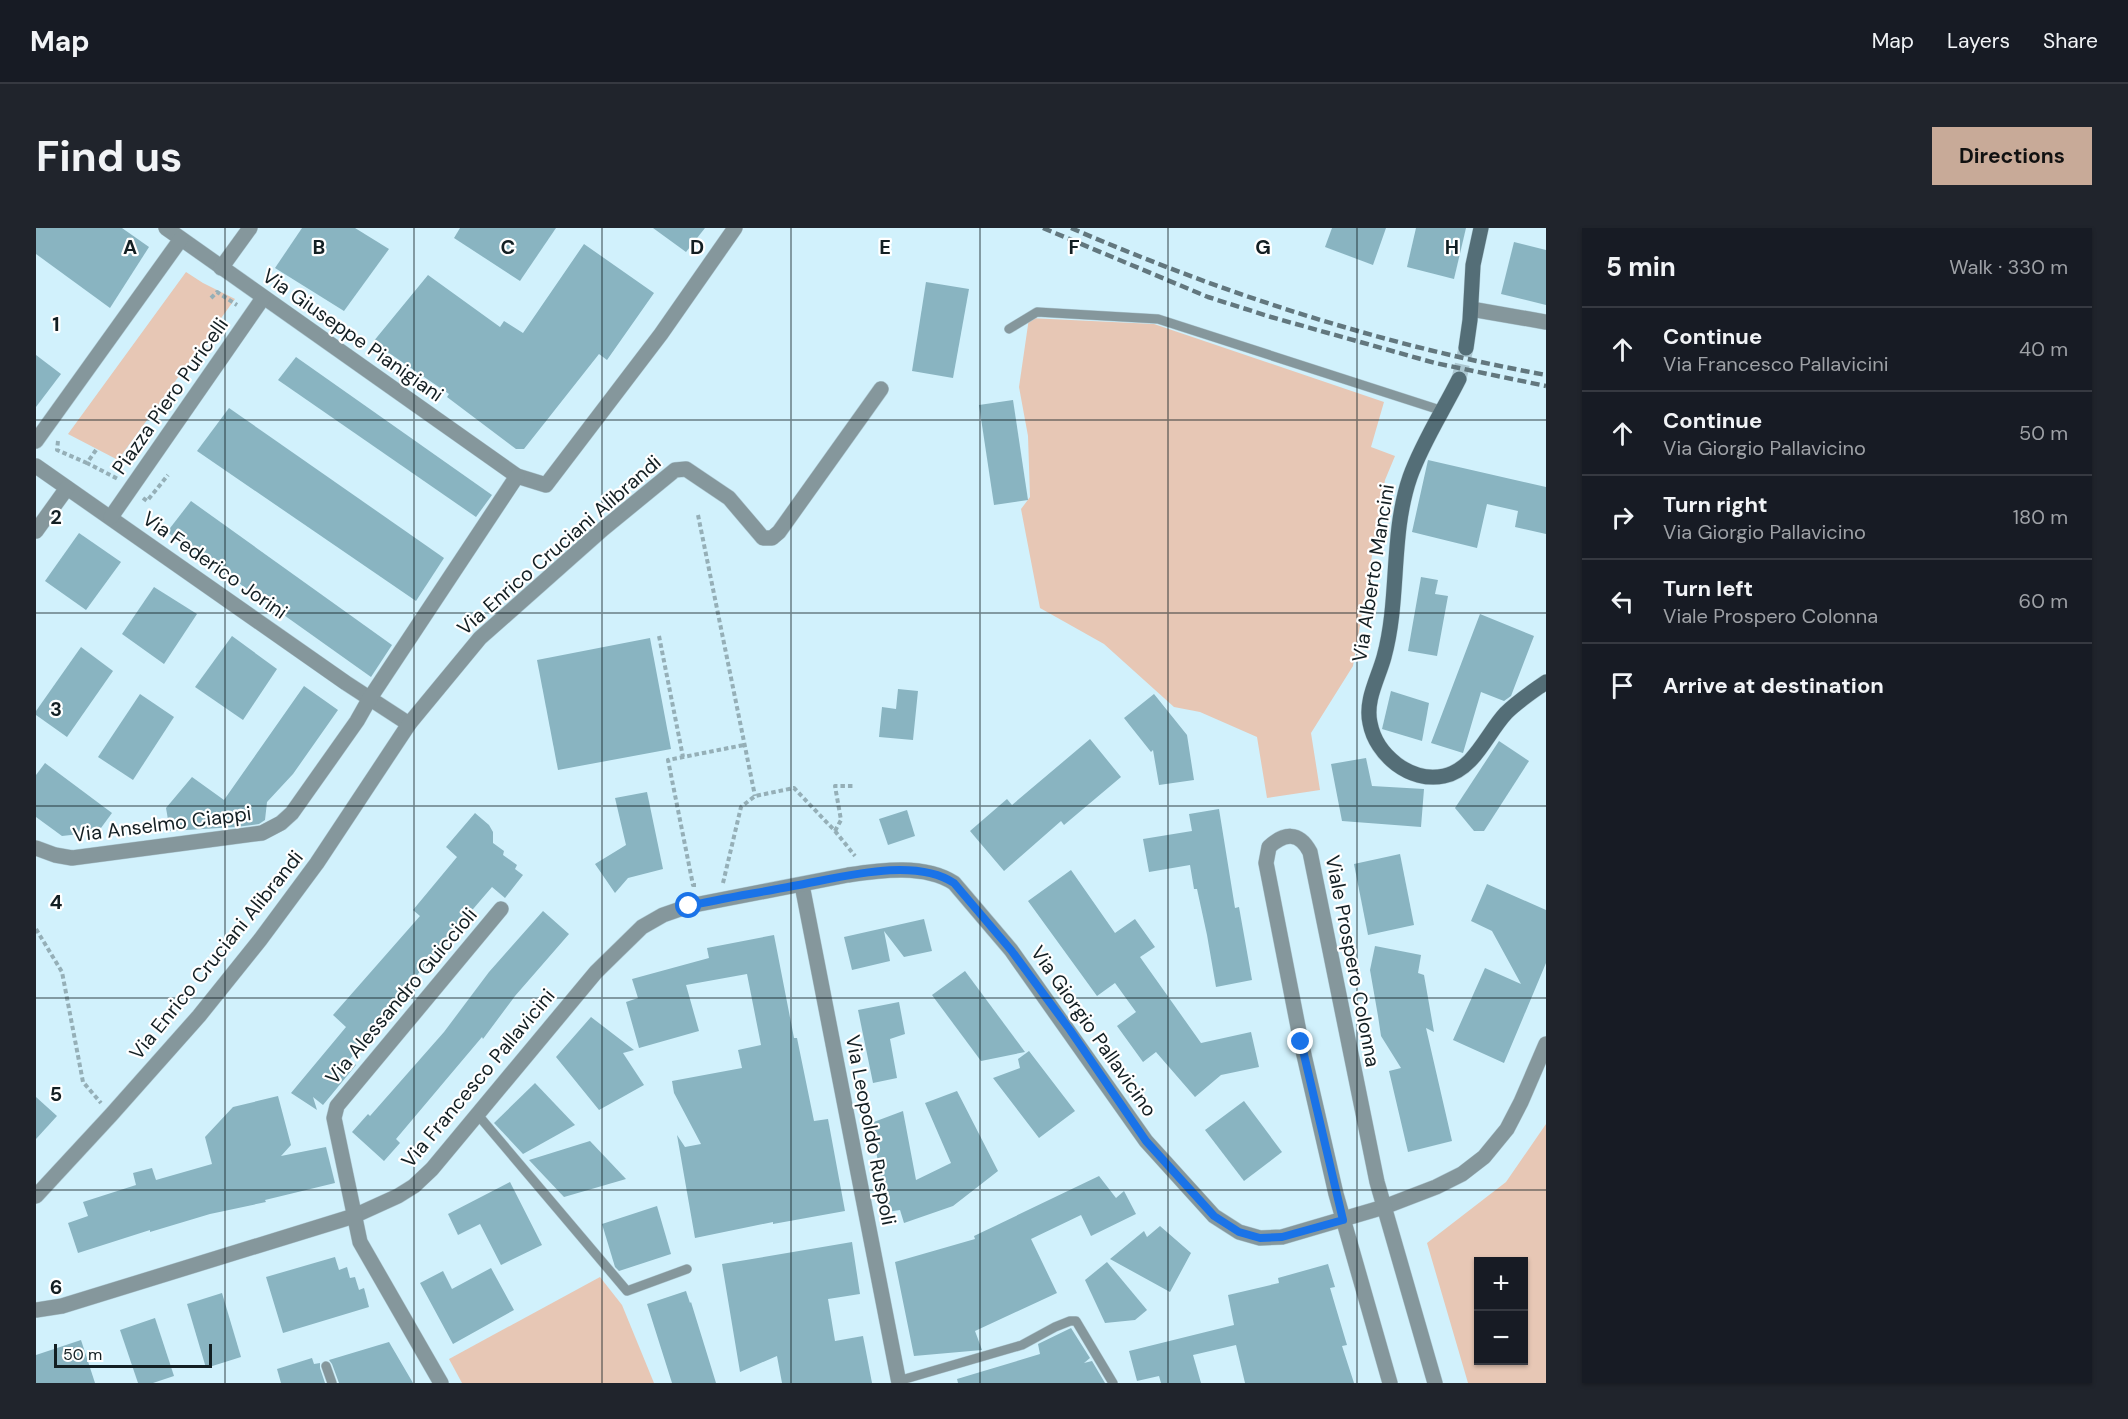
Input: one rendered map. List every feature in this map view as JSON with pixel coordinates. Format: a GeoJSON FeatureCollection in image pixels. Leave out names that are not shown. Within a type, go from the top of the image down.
{"type":"FeatureCollection","features":[{"type":"Feature","properties":{"kind":"street","name":"Via Giuseppe Pianigiani"},"geometry":{"type":"LineString","coordinates":[[166,228],[517,476]]}},
{"type":"Feature","properties":{"kind":"street"},"geometry":{"type":"LineString","coordinates":[[221,268],[250,228]]}},
{"type":"Feature","properties":{"kind":"street"},"geometry":{"type":"LineString","coordinates":[[517,476],[546,485],[661,334],[735,228]]}},
{"type":"Feature","properties":{"kind":"street"},"geometry":{"type":"LineString","coordinates":[[1466,348],[1473,265],[1481,228]]}},
{"type":"Feature","properties":{"kind":"street"},"geometry":{"type":"LineString","coordinates":[[36,441],[181,239]]}},
{"type":"Feature","properties":{"kind":"street","name":"Piazza Piero Puricelli"},"geometry":{"type":"LineString","coordinates":[[111,517],[263,298]]}},
{"type":"Feature","properties":{"kind":"street"},"geometry":{"type":"LineString","coordinates":[[1471,309],[1546,321]]}},
{"type":"Feature","properties":{"kind":"street","name":"Via Alberto Mancini"},"geometry":{"type":"LineString","coordinates":[[1459,380],[1416,464],[1406,493],[1398,543],[1389,633],[1370,702],[1369,713],[1373,734],[1383,751],[1399,766],[1419,775],[1444,776],[1464,766],[1505,714],[1546,682]]}},
{"type":"Feature","properties":{"kind":"street","name":"Via Enrico Cruciani Alibrandi"},"geometry":{"type":"LineString","coordinates":[[36,1196],[199,1016],[260,940],[317,863],[409,724],[480,638],[603,529],[675,470],[683,468],[689,470],[729,498],[763,538],[772,538],[779,532],[881,389]]}},
{"type":"Feature","properties":{"kind":"street","name":"Via Federico Jorini"},"geometry":{"type":"LineString","coordinates":[[36,466],[370,698]]}},
{"type":"Feature","properties":{"kind":"street","name":"Via Enrico Cruciani Alibrandi"},"geometry":{"type":"LineString","coordinates":[[370,698],[517,476]]}},
{"type":"Feature","properties":{"kind":"street"},"geometry":{"type":"LineString","coordinates":[[36,531],[67,488]]}},
{"type":"Feature","properties":{"kind":"street"},"geometry":{"type":"LineString","coordinates":[[370,698],[409,724]]}},
{"type":"Feature","properties":{"kind":"street","name":"Via Anselmo Ciappi"},"geometry":{"type":"LineString","coordinates":[[36,848],[72,858],[262,833],[281,823],[292,813],[357,721],[370,698]]}},
{"type":"Feature","properties":{"kind":"street","name":"Viale Prospero Colonna"},"geometry":{"type":"LineString","coordinates":[[1390,1383],[1343,1220],[1301,1042],[1266,863],[1269,847],[1282,837],[1293,836],[1301,839],[1310,852],[1384,1207],[1435,1383]]}},
{"type":"Feature","properties":{"kind":"street","name":"Via Giorgio Pallavicino"},"geometry":{"type":"LineString","coordinates":[[802,885],[874,871],[932,873],[944,876],[954,883],[1011,950],[1070,1030],[1146,1141],[1214,1216],[1239,1232],[1260,1238],[1282,1237],[1343,1220],[1436,1187],[1462,1174],[1484,1157],[1512,1122],[1546,1044]]}},
{"type":"Feature","properties":{"kind":"street","name":"Via Francesco Pallavicini"},"geometry":{"type":"LineString","coordinates":[[36,1310],[62,1306],[354,1216],[398,1196],[414,1186],[449,1150],[596,972],[642,927],[663,915],[689,906],[802,885]]}},
{"type":"Feature","properties":{"kind":"street","name":"Via Leopoldo Ruspoli"},"geometry":{"type":"LineString","coordinates":[[802,885],[899,1382]]}},
{"type":"Feature","properties":{"kind":"street","name":"Via Alessandro Guiccioli"},"geometry":{"type":"LineString","coordinates":[[439,1382],[360,1242],[334,1118],[337,1106],[501,909]]}},
{"type":"Feature","properties":{"kind":"lane"},"geometry":{"type":"LineString","coordinates":[[1009,330],[1037,312],[1158,319],[1443,411]]}},
{"type":"Feature","properties":{"kind":"lane"},"geometry":{"type":"LineString","coordinates":[[478,1115],[627,1291],[687,1269]]}},
{"type":"Feature","properties":{"kind":"lane"},"geometry":{"type":"LineString","coordinates":[[899,1382],[1022,1345],[1073,1320],[1076,1321],[1113,1383]]}},
{"type":"Feature","properties":{"kind":"lane"},"geometry":{"type":"LineString","coordinates":[[326,1366],[332,1383]]}},
{"type":"Feature","properties":{"kind":"path"},"geometry":{"type":"LineString","coordinates":[[47,428],[59,438],[57,450],[87,463]]}},
{"type":"Feature","properties":{"kind":"path"},"geometry":{"type":"LineString","coordinates":[[698,514],[755,796]]}},
{"type":"Feature","properties":{"kind":"path"},"geometry":{"type":"LineString","coordinates":[[659,636],[683,757]]}},
{"type":"Feature","properties":{"kind":"path"},"geometry":{"type":"LineString","coordinates":[[704,884],[693,885],[668,760],[744,745]]}},
{"type":"Feature","properties":{"kind":"path"},"geometry":{"type":"LineString","coordinates":[[835,831],[841,820],[835,786],[853,786]]}},
{"type":"Feature","properties":{"kind":"path"},"geometry":{"type":"LineString","coordinates":[[719,900],[741,807],[755,796],[794,788],[835,831],[855,856]]}},
{"type":"Feature","properties":{"kind":"path"},"geometry":{"type":"LineString","coordinates":[[36,929],[62,972],[83,1082],[111,1115]]}},
{"type":"Feature","properties":{"kind":"shaded area"},"geometry":{"type":"Polygon","coordinates":[[[186,272],[235,299],[118,460],[68,434],[186,272]]]}},
{"type":"Feature","properties":{"kind":"shaded area"},"geometry":{"type":"Polygon","coordinates":[[[1029,318],[1154,324],[1384,402],[1371,447],[1395,456],[1385,480],[1353,666],[1311,733],[1320,790],[1267,798],[1257,737],[1200,712],[1174,707],[1104,644],[1040,608],[1021,509],[1030,497],[1028,436],[1019,387],[1029,318]]]}},
{"type":"Feature","properties":{"kind":"shaded area"},"geometry":{"type":"Polygon","coordinates":[[[1546,1124],[1546,1383],[1468,1383],[1427,1243],[1506,1182],[1546,1124]]]}},
{"type":"Feature","properties":{"kind":"shaded area"},"geometry":{"type":"Polygon","coordinates":[[[600,1277],[622,1305],[654,1383],[462,1383],[449,1359],[600,1277]]]}},
{"type":"Feature","properties":{"kind":"building"},"geometry":{"type":"Polygon","coordinates":[[[36,228],[122,228],[149,247],[110,308],[36,254],[36,228]]]}},
{"type":"Feature","properties":{"kind":"building"},"geometry":{"type":"Polygon","coordinates":[[[302,228],[355,228],[389,249],[344,311],[275,268],[302,228]]]}},
{"type":"Feature","properties":{"kind":"building"},"geometry":{"type":"Polygon","coordinates":[[[460,228],[556,228],[520,281],[454,238],[460,228]]]}},
{"type":"Feature","properties":{"kind":"building"},"geometry":{"type":"Polygon","coordinates":[[[653,228],[705,228],[686,252],[653,228]]]}},
{"type":"Feature","properties":{"kind":"building"},"geometry":{"type":"Polygon","coordinates":[[[1332,228],[1386,228],[1373,265],[1325,247],[1332,228]]]}},
{"type":"Feature","properties":{"kind":"building"},"geometry":{"type":"Polygon","coordinates":[[[1416,228],[1466,228],[1454,279],[1407,267],[1416,228]]]}},
{"type":"Feature","properties":{"kind":"building"},"geometry":{"type":"Polygon","coordinates":[[[1514,242],[1546,250],[1546,305],[1501,294],[1514,242]]]}},
{"type":"Feature","properties":{"kind":"building"},"geometry":{"type":"Polygon","coordinates":[[[584,244],[654,293],[607,360],[599,354],[524,449],[516,449],[447,397],[449,394],[373,342],[428,275],[500,327],[504,321],[523,333],[584,244]]]}},
{"type":"Feature","properties":{"kind":"building"},"geometry":{"type":"Polygon","coordinates":[[[926,282],[969,289],[953,378],[912,371],[926,282]]]}},
{"type":"Feature","properties":{"kind":"building"},"geometry":{"type":"Polygon","coordinates":[[[36,355],[61,374],[36,407],[36,355]]]}},
{"type":"Feature","properties":{"kind":"building"},"geometry":{"type":"Polygon","coordinates":[[[296,357],[492,495],[476,517],[278,380],[296,357]]]}},
{"type":"Feature","properties":{"kind":"building"},"geometry":{"type":"Polygon","coordinates":[[[1013,400],[1028,500],[994,505],[979,405],[1013,400]]]}},
{"type":"Feature","properties":{"kind":"building"},"geometry":{"type":"Polygon","coordinates":[[[229,408],[444,558],[416,601],[197,451],[229,408]]]}},
{"type":"Feature","properties":{"kind":"building"},"geometry":{"type":"Polygon","coordinates":[[[1428,460],[1546,487],[1546,534],[1515,527],[1518,511],[1487,504],[1477,548],[1412,532],[1428,460]]]}},
{"type":"Feature","properties":{"kind":"building"},"geometry":{"type":"Polygon","coordinates":[[[191,501],[392,645],[371,677],[167,532],[191,501]]]}},
{"type":"Feature","properties":{"kind":"building"},"geometry":{"type":"Polygon","coordinates":[[[79,533],[121,562],[86,610],[45,581],[79,533]]]}},
{"type":"Feature","properties":{"kind":"building"},"geometry":{"type":"Polygon","coordinates":[[[1421,577],[1438,580],[1435,594],[1448,596],[1437,656],[1408,651],[1421,577]]]}},
{"type":"Feature","properties":{"kind":"building"},"geometry":{"type":"Polygon","coordinates":[[[154,587],[197,614],[164,664],[122,634],[154,587]]]}},
{"type":"Feature","properties":{"kind":"building"},"geometry":{"type":"Polygon","coordinates":[[[1480,614],[1534,636],[1511,696],[1504,701],[1481,692],[1463,753],[1431,743],[1480,614]]]}},
{"type":"Feature","properties":{"kind":"building"},"geometry":{"type":"Polygon","coordinates":[[[232,636],[277,669],[243,720],[195,687],[232,636]]]}},
{"type":"Feature","properties":{"kind":"building"},"geometry":{"type":"Polygon","coordinates":[[[650,638],[671,749],[558,770],[537,660],[650,638]]]}},
{"type":"Feature","properties":{"kind":"building"},"geometry":{"type":"Polygon","coordinates":[[[81,647],[113,671],[67,737],[36,715],[36,711],[81,647]]]}},
{"type":"Feature","properties":{"kind":"building"},"geometry":{"type":"Polygon","coordinates":[[[304,686],[338,710],[293,774],[267,802],[265,820],[259,824],[236,827],[170,831],[166,808],[192,777],[224,800],[304,686]]]}},
{"type":"Feature","properties":{"kind":"building"},"geometry":{"type":"Polygon","coordinates":[[[898,689],[918,691],[913,740],[879,737],[882,707],[896,709],[898,689]]]}},
{"type":"Feature","properties":{"kind":"building"},"geometry":{"type":"Polygon","coordinates":[[[1391,691],[1429,703],[1422,741],[1382,729],[1391,691]]]}},
{"type":"Feature","properties":{"kind":"building"},"geometry":{"type":"Polygon","coordinates":[[[140,694],[174,717],[133,780],[98,757],[140,694]]]}},
{"type":"Feature","properties":{"kind":"building"},"geometry":{"type":"Polygon","coordinates":[[[1154,694],[1187,735],[1194,780],[1159,785],[1153,750],[1151,752],[1124,718],[1154,694]]]}},
{"type":"Feature","properties":{"kind":"building"},"geometry":{"type":"Polygon","coordinates":[[[1090,739],[1121,777],[1064,825],[1061,821],[1004,871],[970,831],[1007,799],[1012,805],[1090,739]]]}},
{"type":"Feature","properties":{"kind":"building"},"geometry":{"type":"Polygon","coordinates":[[[1499,741],[1529,761],[1484,831],[1474,831],[1455,808],[1499,741]]]}},
{"type":"Feature","properties":{"kind":"building"},"geometry":{"type":"Polygon","coordinates":[[[1366,758],[1372,786],[1424,789],[1421,827],[1342,821],[1331,764],[1366,758]]]}},
{"type":"Feature","properties":{"kind":"building"},"geometry":{"type":"Polygon","coordinates":[[[45,763],[112,813],[98,832],[62,836],[36,817],[36,775],[45,763]]]}},
{"type":"Feature","properties":{"kind":"building"},"geometry":{"type":"Polygon","coordinates":[[[647,792],[663,869],[628,878],[615,893],[595,864],[626,845],[615,798],[647,792]]]}},
{"type":"Feature","properties":{"kind":"building"},"geometry":{"type":"Polygon","coordinates":[[[1219,809],[1235,908],[1239,907],[1252,980],[1216,987],[1207,935],[1190,865],[1149,872],[1143,839],[1192,831],[1189,814],[1219,809]]]}},
{"type":"Feature","properties":{"kind":"building"},"geometry":{"type":"Polygon","coordinates":[[[907,810],[915,836],[888,845],[879,819],[907,810]]]}},
{"type":"Feature","properties":{"kind":"building"},"geometry":{"type":"Polygon","coordinates":[[[475,813],[489,825],[493,832],[493,843],[504,851],[503,855],[517,865],[515,869],[523,875],[505,898],[492,887],[349,1060],[356,1065],[323,1105],[313,1097],[317,1110],[291,1093],[346,1027],[333,1015],[420,916],[413,910],[457,857],[446,847],[475,813]]]}},
{"type":"Feature","properties":{"kind":"building"},"geometry":{"type":"Polygon","coordinates":[[[1400,854],[1414,925],[1368,935],[1354,864],[1400,854]]]}},
{"type":"Feature","properties":{"kind":"building"},"geometry":{"type":"Polygon","coordinates":[[[1071,870],[1115,933],[1135,919],[1155,947],[1140,957],[1201,1043],[1251,1032],[1259,1067],[1221,1075],[1195,1097],[1156,1052],[1143,1062],[1117,1026],[1136,1012],[1115,983],[1097,996],[1028,901],[1071,870]]]}},
{"type":"Feature","properties":{"kind":"building"},"geometry":{"type":"Polygon","coordinates":[[[1487,884],[1546,910],[1546,963],[1504,1063],[1453,1040],[1485,968],[1521,984],[1492,931],[1471,921],[1487,884]]]}},
{"type":"Feature","properties":{"kind":"building"},"geometry":{"type":"Polygon","coordinates":[[[543,911],[569,934],[515,996],[483,1039],[482,1037],[396,1139],[400,1143],[384,1161],[352,1132],[368,1114],[370,1116],[444,1032],[489,972],[543,911]]]}},
{"type":"Feature","properties":{"kind":"building"},"geometry":{"type":"Polygon","coordinates":[[[924,919],[932,951],[904,957],[884,931],[890,961],[852,970],[844,937],[924,919]]]}},
{"type":"Feature","properties":{"kind":"building"},"geometry":{"type":"Polygon","coordinates":[[[774,935],[794,1038],[797,1038],[814,1121],[828,1119],[845,1211],[773,1224],[773,1222],[695,1238],[677,1135],[685,1147],[701,1144],[674,1093],[672,1081],[742,1068],[738,1050],[761,1045],[747,974],[686,985],[699,1031],[639,1048],[626,1002],[638,998],[632,979],[709,958],[707,948],[774,935]]]}},
{"type":"Feature","properties":{"kind":"building"},"geometry":{"type":"Polygon","coordinates":[[[1375,946],[1421,955],[1418,973],[1424,975],[1434,1032],[1426,1028],[1452,1141],[1408,1152],[1389,1071],[1401,1068],[1381,1036],[1370,970],[1375,946]]]}},
{"type":"Feature","properties":{"kind":"building"},"geometry":{"type":"Polygon","coordinates":[[[965,971],[1025,1052],[981,1061],[932,995],[965,971]]]}},
{"type":"Feature","properties":{"kind":"building"},"geometry":{"type":"Polygon","coordinates":[[[899,1002],[905,1034],[890,1039],[897,1078],[873,1083],[858,1010],[899,1002]]]}},
{"type":"Feature","properties":{"kind":"building"},"geometry":{"type":"Polygon","coordinates":[[[591,1017],[634,1050],[623,1053],[644,1085],[599,1110],[556,1057],[591,1017]]]}},
{"type":"Feature","properties":{"kind":"building"},"geometry":{"type":"Polygon","coordinates":[[[1029,1051],[1075,1111],[1039,1138],[993,1078],[1020,1068],[1018,1059],[1029,1051]]]}},
{"type":"Feature","properties":{"kind":"building"},"geometry":{"type":"Polygon","coordinates":[[[535,1083],[575,1125],[523,1154],[494,1123],[535,1083]]]}},
{"type":"Feature","properties":{"kind":"building"},"geometry":{"type":"Polygon","coordinates":[[[957,1091],[998,1171],[953,1206],[904,1223],[900,1210],[887,1212],[871,1123],[903,1111],[916,1180],[951,1163],[925,1103],[957,1091]]]}},
{"type":"Feature","properties":{"kind":"building"},"geometry":{"type":"Polygon","coordinates":[[[278,1096],[291,1145],[281,1156],[326,1147],[335,1183],[265,1200],[266,1202],[210,1214],[150,1232],[150,1230],[78,1253],[68,1223],[88,1216],[83,1202],[136,1185],[133,1173],[152,1168],[156,1180],[212,1164],[205,1137],[233,1107],[278,1096]]]}},
{"type":"Feature","properties":{"kind":"building"},"geometry":{"type":"Polygon","coordinates":[[[36,1097],[57,1116],[36,1139],[36,1097]]]}},
{"type":"Feature","properties":{"kind":"building"},"geometry":{"type":"Polygon","coordinates":[[[1244,1101],[1282,1152],[1244,1181],[1205,1130],[1244,1101]]]}},
{"type":"Feature","properties":{"kind":"building"},"geometry":{"type":"Polygon","coordinates":[[[590,1141],[626,1179],[564,1197],[529,1160],[590,1141]]]}},
{"type":"Feature","properties":{"kind":"building"},"geometry":{"type":"Polygon","coordinates":[[[1099,1176],[1116,1198],[1124,1191],[1136,1214],[1091,1236],[1081,1215],[1031,1239],[1057,1293],[975,1331],[982,1350],[914,1356],[895,1262],[975,1239],[974,1236],[1099,1176]]]}},
{"type":"Feature","properties":{"kind":"building"},"geometry":{"type":"Polygon","coordinates":[[[510,1182],[542,1245],[501,1265],[480,1224],[458,1235],[448,1214],[510,1182]]]}},
{"type":"Feature","properties":{"kind":"building"},"geometry":{"type":"Polygon","coordinates":[[[657,1206],[671,1254],[619,1271],[615,1267],[602,1224],[657,1206]]]}},
{"type":"Feature","properties":{"kind":"building"},"geometry":{"type":"Polygon","coordinates":[[[1160,1226],[1191,1253],[1170,1292],[1110,1259],[1144,1231],[1147,1237],[1160,1226]]]}},
{"type":"Feature","properties":{"kind":"building"},"geometry":{"type":"Polygon","coordinates":[[[852,1242],[860,1294],[828,1299],[835,1341],[863,1336],[872,1383],[782,1383],[777,1356],[740,1372],[722,1264],[852,1242]]]}},
{"type":"Feature","properties":{"kind":"building"},"geometry":{"type":"Polygon","coordinates":[[[335,1257],[339,1270],[347,1267],[350,1278],[355,1277],[359,1290],[364,1288],[369,1307],[283,1333],[266,1277],[335,1257]]]}},
{"type":"Feature","properties":{"kind":"building"},"geometry":{"type":"Polygon","coordinates":[[[1107,1262],[1147,1310],[1135,1320],[1105,1323],[1085,1280],[1107,1262]]]}},
{"type":"Feature","properties":{"kind":"building"},"geometry":{"type":"Polygon","coordinates":[[[1328,1264],[1335,1287],[1330,1288],[1347,1345],[1342,1346],[1354,1383],[1245,1383],[1236,1345],[1193,1355],[1201,1383],[1161,1383],[1159,1376],[1137,1381],[1129,1351],[1234,1325],[1228,1295],[1279,1283],[1278,1278],[1328,1264]]]}},
{"type":"Feature","properties":{"kind":"building"},"geometry":{"type":"Polygon","coordinates":[[[491,1268],[514,1310],[453,1344],[420,1283],[443,1271],[452,1289],[491,1268]]]}},
{"type":"Feature","properties":{"kind":"building"},"geometry":{"type":"Polygon","coordinates":[[[686,1291],[716,1383],[672,1383],[647,1304],[686,1291]]]}},
{"type":"Feature","properties":{"kind":"building"},"geometry":{"type":"Polygon","coordinates":[[[222,1293],[241,1357],[206,1368],[187,1304],[222,1293]]]}},
{"type":"Feature","properties":{"kind":"building"},"geometry":{"type":"Polygon","coordinates":[[[155,1318],[174,1376],[153,1383],[138,1383],[120,1330],[155,1318]]]}},
{"type":"Feature","properties":{"kind":"building"},"geometry":{"type":"Polygon","coordinates":[[[1071,1328],[1090,1358],[1084,1363],[1092,1361],[1105,1383],[958,1383],[957,1379],[1040,1354],[1038,1344],[1071,1328]]]}},
{"type":"Feature","properties":{"kind":"building"},"geometry":{"type":"Polygon","coordinates":[[[81,1340],[95,1383],[36,1383],[36,1355],[81,1340]]]}},
{"type":"Feature","properties":{"kind":"building"},"geometry":{"type":"Polygon","coordinates":[[[389,1342],[413,1383],[339,1383],[329,1360],[389,1342]]]}},
{"type":"Feature","properties":{"kind":"building"},"geometry":{"type":"Polygon","coordinates":[[[312,1358],[314,1364],[320,1363],[325,1383],[281,1383],[277,1369],[312,1358]]]}},
{"type":"Feature","properties":{"kind":"tunnel"},"geometry":{"type":"LineString","coordinates":[[1459,379],[1466,348]]}},
{"type":"Feature","properties":{"kind":"railway"},"geometry":{"type":"LineString","coordinates":[[1043,228],[1208,297],[1271,317],[1435,363],[1546,386]]}},
{"type":"Feature","properties":{"kind":"railway"},"geometry":{"type":"LineString","coordinates":[[1071,228],[1187,275],[1304,315],[1424,349],[1546,375]]}},
{"type":"Feature","properties":{"kind":"route"},"geometry":{"type":"LineString","coordinates":[[689,906],[874,871],[932,873],[944,876],[954,883],[1011,950],[1070,1030],[1146,1141],[1214,1216],[1239,1232],[1260,1238],[1282,1237],[1343,1220],[1301,1042]]}}]}
